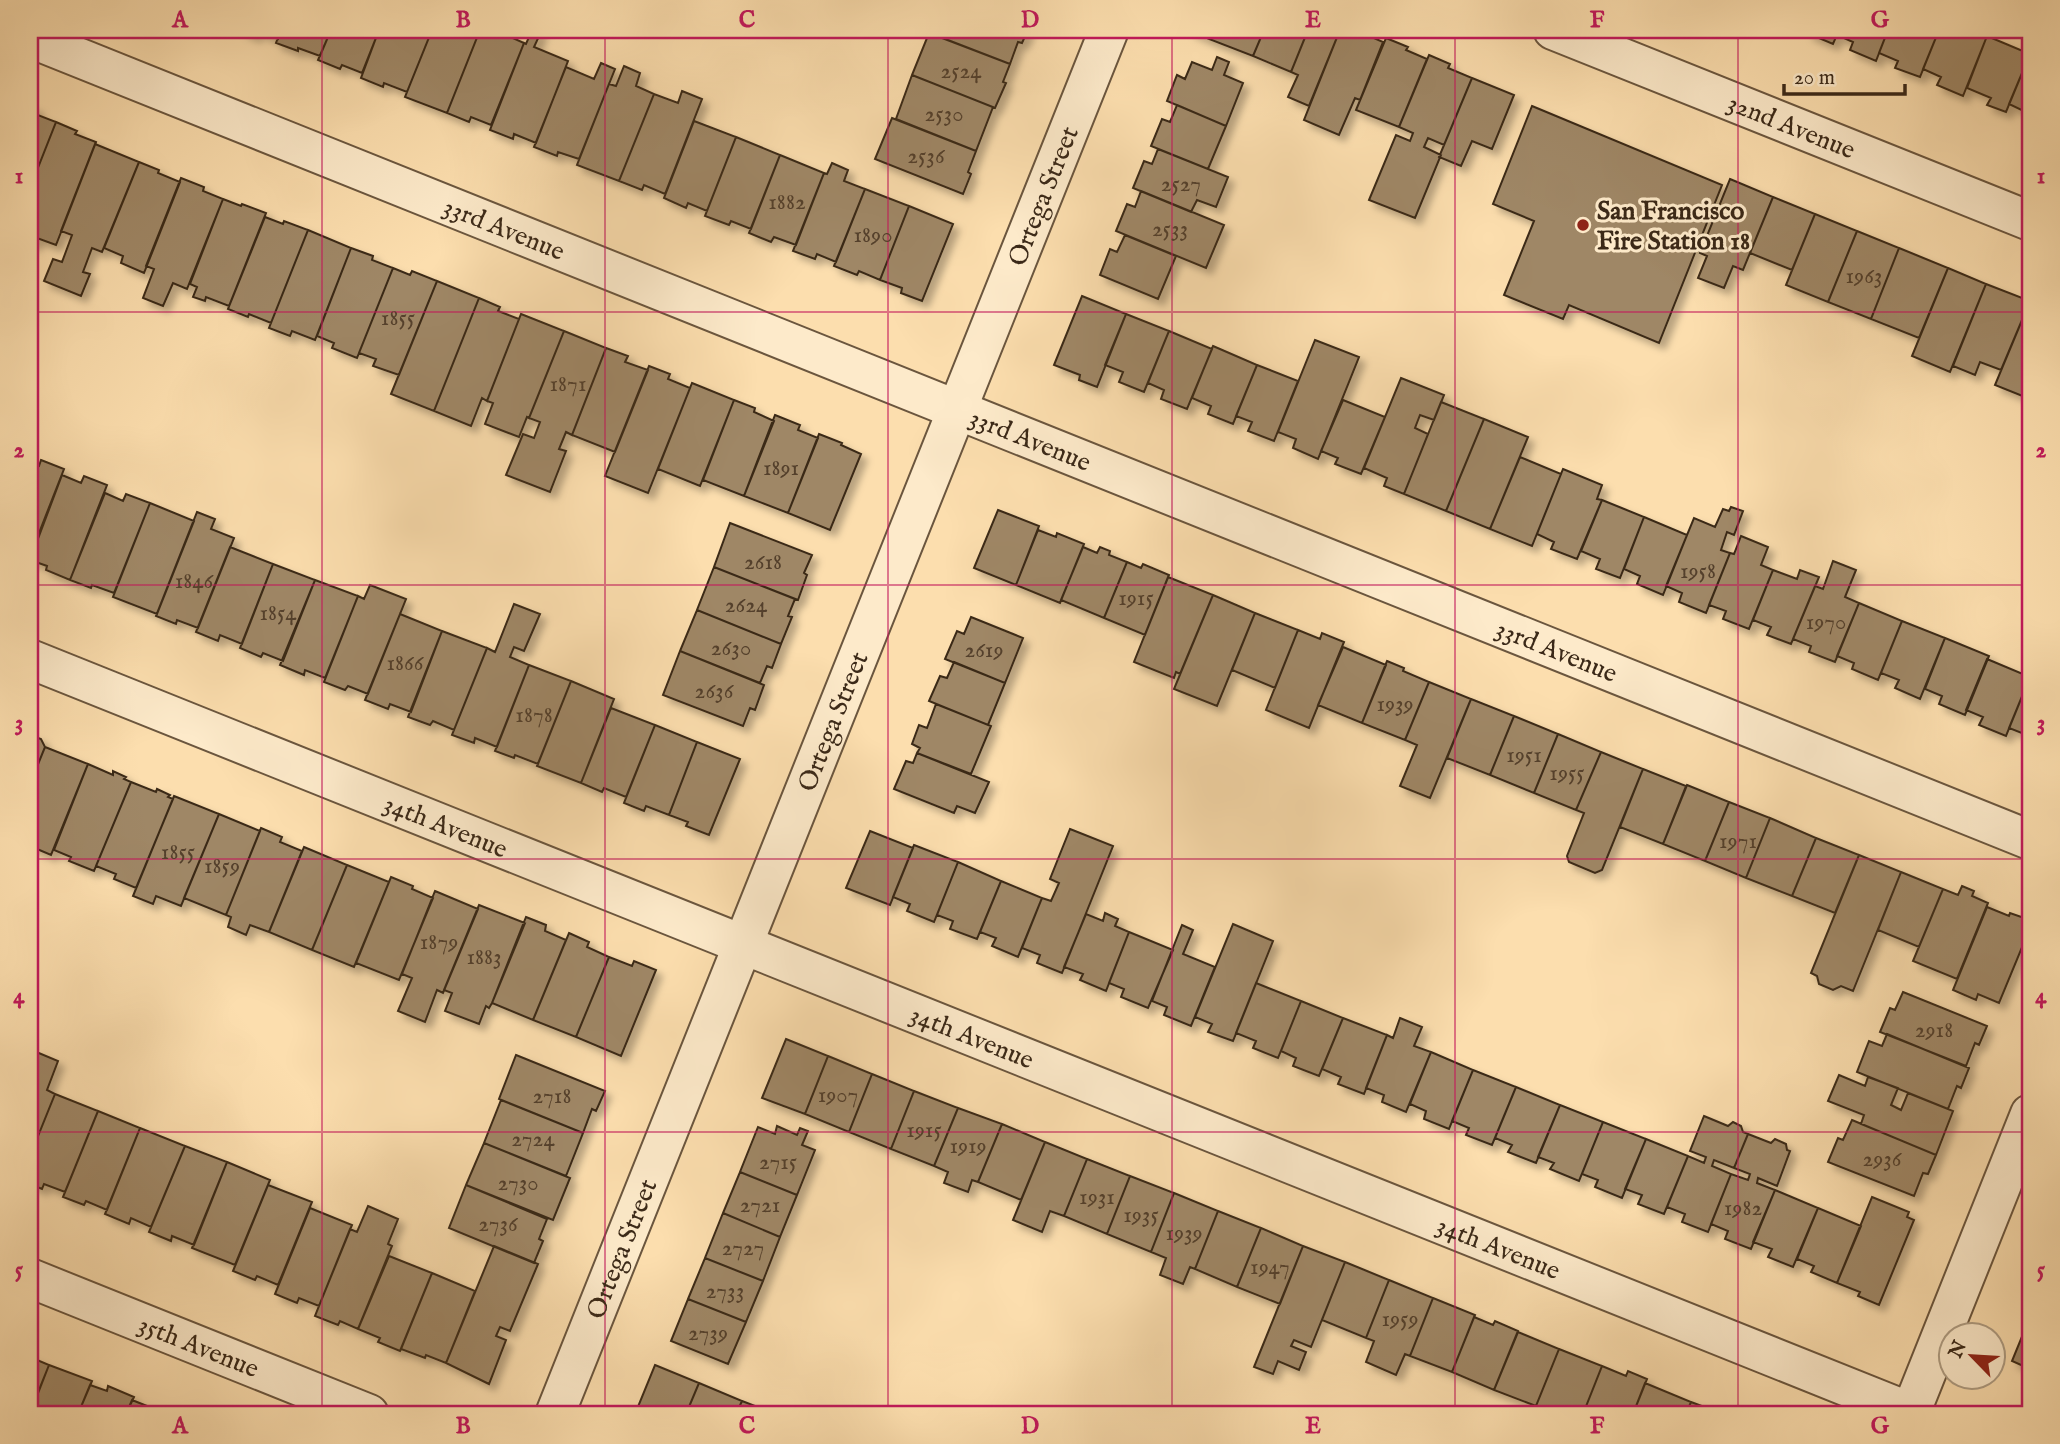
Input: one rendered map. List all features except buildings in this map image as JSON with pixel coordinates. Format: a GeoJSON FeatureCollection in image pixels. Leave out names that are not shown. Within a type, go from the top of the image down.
{"type":"FeatureCollection","features":[{"type":"Feature","properties":{"kind":"street","name":"Ortega Street"},"geometry":{"type":"LineString","coordinates":[[555,1414],[1109,30]]}},
{"type":"Feature","properties":{"kind":"street","name":"32nd Avenue"},"geometry":{"type":"LineString","coordinates":[[1553,30],[2030,221]]}},
{"type":"Feature","properties":{"kind":"street","name":"33rd Avenue"},"geometry":{"type":"LineString","coordinates":[[30,38],[2030,839]]}},
{"type":"Feature","properties":{"kind":"street","name":"34th Avenue"},"geometry":{"type":"LineString","coordinates":[[30,659],[1912,1414]]}},
{"type":"Feature","properties":{"kind":"street"},"geometry":{"type":"LineString","coordinates":[[1912,1414],[2030,1114]]}},
{"type":"Feature","properties":{"kind":"street","name":"35th Avenue"},"geometry":{"type":"LineString","coordinates":[[30,1279],[369,1414]]}},
{"type":"Feature","properties":{"kind":"place","name":"San Francisco Fire Station 18"},"geometry":{"type":"Point","coordinates":[1583,225]}}]}
